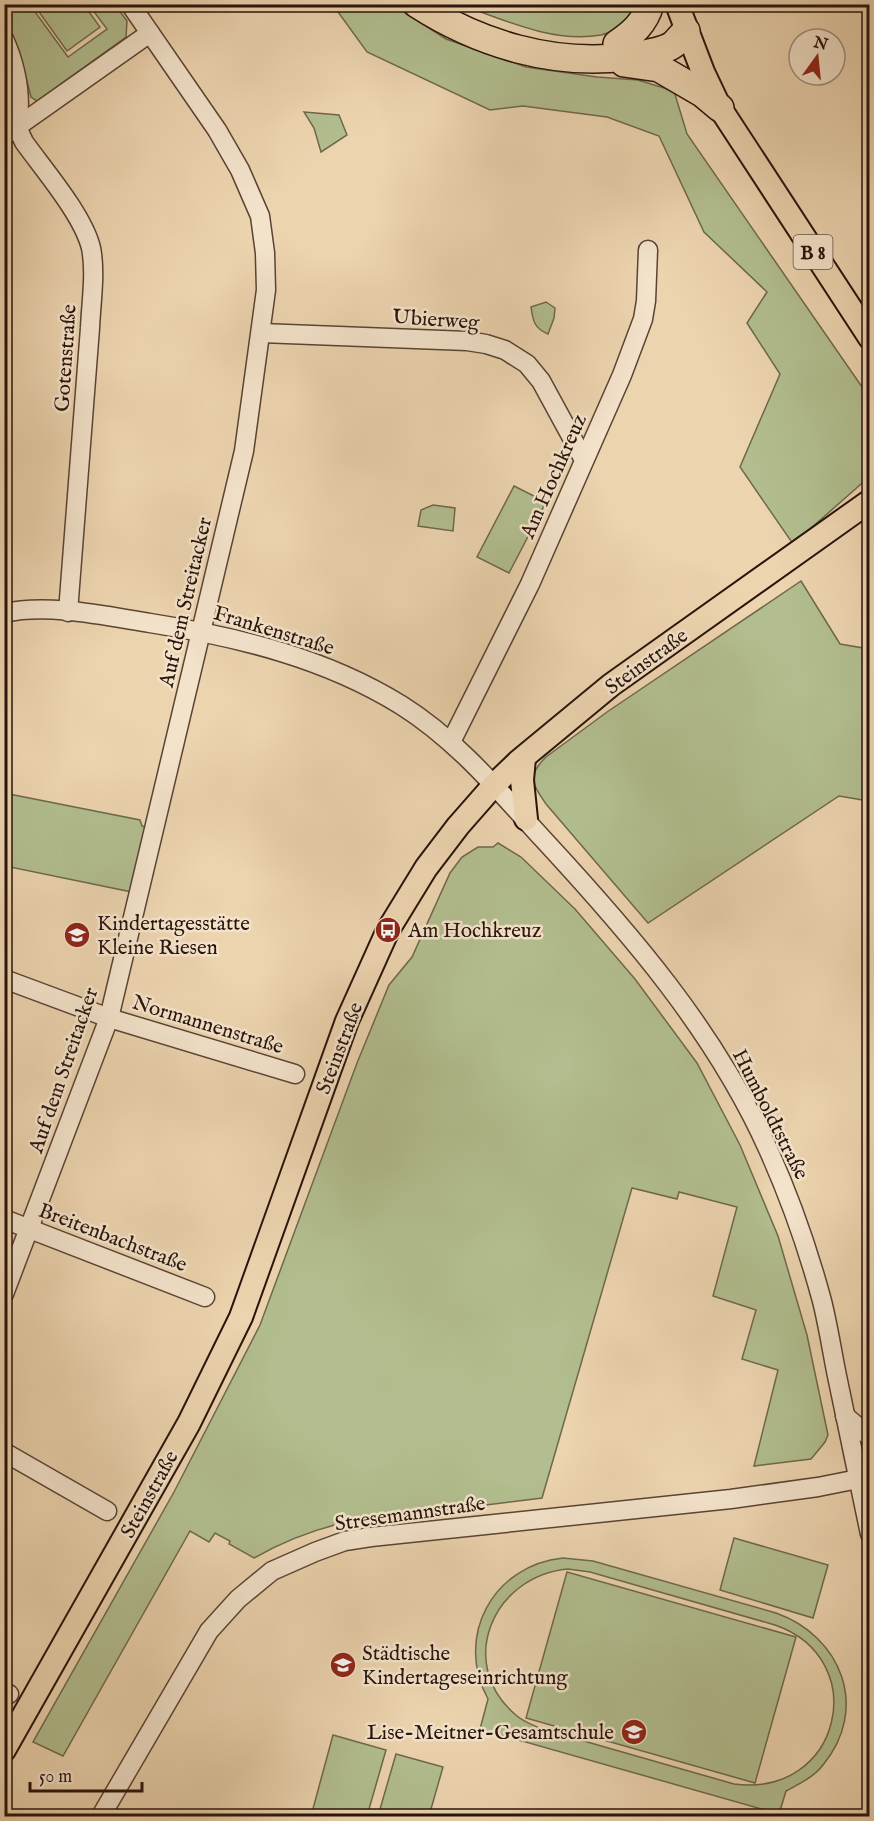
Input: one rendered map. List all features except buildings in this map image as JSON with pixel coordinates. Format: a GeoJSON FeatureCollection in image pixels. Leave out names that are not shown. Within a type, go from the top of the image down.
{"type":"FeatureCollection","features":[{"type":"Feature","properties":{"kind":"highway"},"geometry":{"type":"LineString","coordinates":[[417,4],[464,30],[506,46],[575,60],[609,52],[640,25],[650,4]]}},
{"type":"Feature","properties":{"kind":"highway"},"geometry":{"type":"LineString","coordinates":[[439,4],[476,24],[536,42],[609,52],[641,55],[672,46],[686,31]]}},
{"type":"Feature","properties":{"kind":"highway"},"geometry":{"type":"LineString","coordinates":[[609,52],[659,68],[702,93],[720,108]]}},
{"type":"Feature","properties":{"kind":"main road","name":"B 8"},"geometry":{"type":"LineString","coordinates":[[677,4],[686,31],[720,108],[870,338]]}},
{"type":"Feature","properties":{"kind":"main road","name":"Steinstraße"},"geometry":{"type":"LineString","coordinates":[[4,1749],[189,1423],[241,1317],[347,1021],[388,930],[426,868],[448,838],[494,785],[612,685],[870,501]]}},
{"type":"Feature","properties":{"kind":"main road"},"geometry":{"type":"LineString","coordinates":[[524,758],[522,780],[526,819]]}},
{"type":"Feature","properties":{"kind":"street","name":"Auf dem Streitacker"},"geometry":{"type":"LineString","coordinates":[[4,1294],[109,1018],[244,451],[267,290],[260,216],[240,170],[217,130],[130,4]]}},
{"type":"Feature","properties":{"kind":"street"},"geometry":{"type":"LineString","coordinates":[[11,131],[150,33]]}},
{"type":"Feature","properties":{"kind":"street"},"geometry":{"type":"LineString","coordinates":[[4,39],[13,63],[20,108],[11,131]]}},
{"type":"Feature","properties":{"kind":"street","name":"Gotenstraße"},"geometry":{"type":"LineString","coordinates":[[11,131],[24,142],[84,229],[91,249],[91,305],[68,612]]}},
{"type":"Feature","properties":{"kind":"street","name":"Am Hochkreuz"},"geometry":{"type":"LineString","coordinates":[[451,742],[530,584],[622,375],[643,319],[648,250]]}},
{"type":"Feature","properties":{"kind":"street","name":"Ubierweg"},"geometry":{"type":"LineString","coordinates":[[261,333],[467,341],[505,350],[527,364],[541,381],[584,460]]}},
{"type":"Feature","properties":{"kind":"street","name":"Frankenstraße"},"geometry":{"type":"LineString","coordinates":[[4,613],[27,610],[68,612],[201,631],[300,657],[346,676],[401,706],[451,742],[494,785]]}},
{"type":"Feature","properties":{"kind":"street","name":"Humboldtstraße"},"geometry":{"type":"LineString","coordinates":[[494,785],[642,950],[688,1011],[731,1078],[767,1147],[798,1222],[822,1301],[846,1416],[864,1478],[870,1534]]}},
{"type":"Feature","properties":{"kind":"street","name":"Normannenstraße"},"geometry":{"type":"LineString","coordinates":[[4,978],[109,1018],[295,1074]]}},
{"type":"Feature","properties":{"kind":"street","name":"Breitenbachstraße"},"geometry":{"type":"LineString","coordinates":[[4,1219],[205,1297]]}},
{"type":"Feature","properties":{"kind":"street"},"geometry":{"type":"LineString","coordinates":[[846,1416],[870,1437]]}},
{"type":"Feature","properties":{"kind":"street"},"geometry":{"type":"LineString","coordinates":[[4,1452],[107,1511]]}},
{"type":"Feature","properties":{"kind":"street","name":"Stresemannstraße"},"geometry":{"type":"LineString","coordinates":[[102,1816],[209,1631],[238,1599],[272,1571],[294,1561],[345,1541],[371,1537],[723,1500],[818,1487],[864,1478]]}},
{"type":"Feature","properties":{"kind":"green space"},"geometry":{"type":"Polygon","coordinates":[[[5,4],[30,5],[68,57],[107,29],[89,5],[115,5],[127,21],[126,37],[37,101],[31,97],[19,50],[5,21],[5,4]]]}},
{"type":"Feature","properties":{"kind":"green space"},"geometry":{"type":"Polygon","coordinates":[[[34,5],[84,5],[100,27],[67,51],[34,5]]]}},
{"type":"Feature","properties":{"kind":"green space"},"geometry":{"type":"Polygon","coordinates":[[[333,5],[393,5],[446,39],[526,67],[638,80],[674,91],[687,134],[869,397],[869,477],[793,544],[740,467],[780,374],[747,323],[767,292],[704,232],[659,136],[607,117],[523,106],[490,110],[367,52],[333,5]]]}},
{"type":"Feature","properties":{"kind":"green space"},"geometry":{"type":"Polygon","coordinates":[[[462,5],[640,5],[631,22],[605,34],[583,37],[530,29],[462,5]]]}},
{"type":"Feature","properties":{"kind":"green space"},"geometry":{"type":"Polygon","coordinates":[[[304,112],[339,115],[347,135],[321,152],[314,128],[304,112]]]}},
{"type":"Feature","properties":{"kind":"green space"},"geometry":{"type":"Polygon","coordinates":[[[546,302],[555,308],[548,334],[535,324],[531,307],[546,302]]]}},
{"type":"Feature","properties":{"kind":"green space"},"geometry":{"type":"Polygon","coordinates":[[[514,486],[546,502],[509,573],[477,557],[514,486]]]}},
{"type":"Feature","properties":{"kind":"green space"},"geometry":{"type":"Polygon","coordinates":[[[433,505],[455,508],[453,531],[418,526],[421,510],[433,505]]]}},
{"type":"Feature","properties":{"kind":"green space"},"geometry":{"type":"Polygon","coordinates":[[[801,581],[840,644],[869,649],[869,801],[839,796],[648,923],[546,804],[535,786],[536,770],[546,757],[607,712],[801,581]]]}},
{"type":"Feature","properties":{"kind":"green space"},"geometry":{"type":"Polygon","coordinates":[[[4,793],[140,820],[142,826],[147,827],[132,892],[5,866],[4,793]]]}},
{"type":"Feature","properties":{"kind":"green space"},"geometry":{"type":"Polygon","coordinates":[[[498,843],[521,857],[575,909],[635,979],[697,1063],[740,1145],[778,1236],[807,1335],[828,1435],[825,1442],[811,1459],[754,1466],[778,1370],[742,1359],[756,1310],[713,1296],[737,1207],[679,1192],[677,1199],[632,1188],[542,1498],[342,1523],[296,1538],[254,1558],[215,1533],[209,1542],[190,1531],[63,1756],[33,1742],[174,1492],[260,1325],[357,1063],[389,985],[412,957],[450,873],[462,857],[478,847],[493,847],[498,843]]]}},
{"type":"Feature","properties":{"kind":"green space"},"geometry":{"type":"Polygon","coordinates":[[[734,1538],[828,1565],[813,1618],[720,1590],[734,1538]]]}},
{"type":"Feature","properties":{"kind":"green space"},"geometry":{"type":"Polygon","coordinates":[[[563,1558],[593,1561],[776,1613],[799,1624],[817,1638],[832,1656],[842,1676],[846,1698],[845,1720],[837,1743],[823,1765],[811,1777],[786,1791],[779,1814],[480,1729],[488,1699],[479,1675],[476,1652],[478,1629],[486,1608],[500,1589],[517,1574],[538,1564],[563,1558]],[[568,1569],[541,1575],[519,1588],[502,1605],[491,1626],[486,1649],[488,1672],[498,1695],[517,1716],[542,1729],[734,1784],[771,1783],[799,1770],[820,1749],[831,1722],[833,1694],[825,1666],[806,1642],[775,1625],[590,1572],[568,1569]]]}},
{"type":"Feature","properties":{"kind":"green space"},"geometry":{"type":"Polygon","coordinates":[[[567,1572],[796,1637],[755,1783],[526,1718],[567,1572]]]}},
{"type":"Feature","properties":{"kind":"green space"},"geometry":{"type":"Polygon","coordinates":[[[333,1735],[386,1750],[367,1816],[311,1816],[333,1735]]]}},
{"type":"Feature","properties":{"kind":"green space"},"geometry":{"type":"Polygon","coordinates":[[[396,1754],[443,1767],[429,1816],[378,1816],[396,1754]]]}},
{"type":"Feature","properties":{"kind":"place","name":"Am Hochkreuz"},"geometry":{"type":"Point","coordinates":[388,930]}},
{"type":"Feature","properties":{"kind":"place","name":"Kindertagesstätte Kleine Riesen"},"geometry":{"type":"Point","coordinates":[77,935]}},
{"type":"Feature","properties":{"kind":"place","name":"Städtische Kindertageseinrichtung"},"geometry":{"type":"Point","coordinates":[343,1665]}},
{"type":"Feature","properties":{"kind":"place","name":"Lise-Meitner-Gesamtschule"},"geometry":{"type":"Point","coordinates":[634,1732]}}]}
